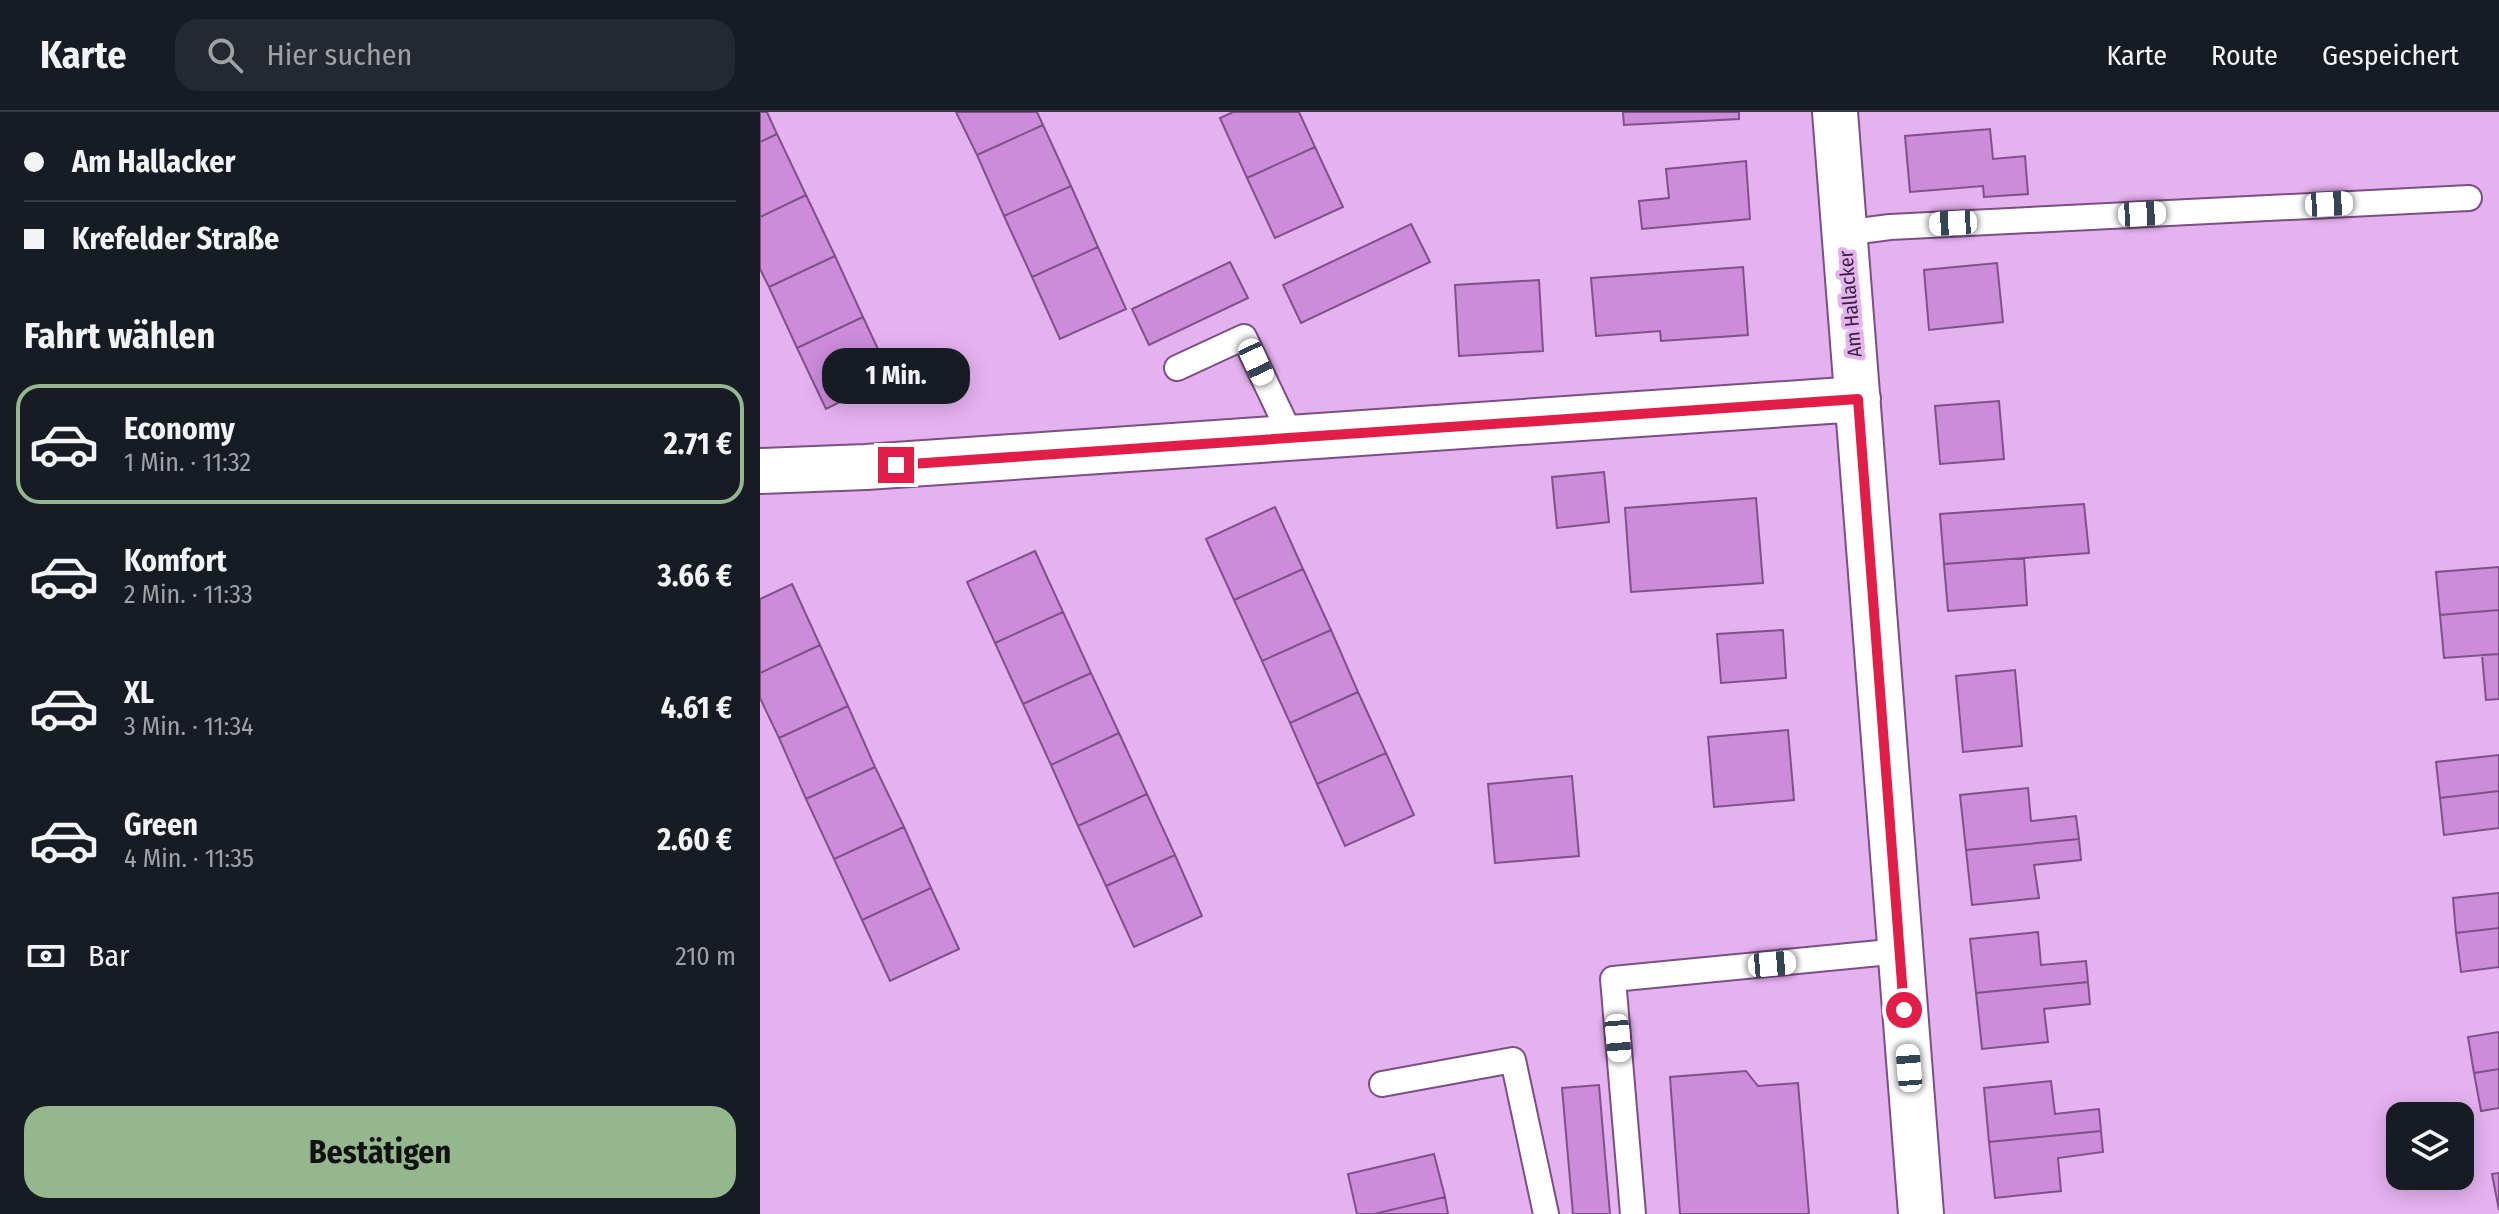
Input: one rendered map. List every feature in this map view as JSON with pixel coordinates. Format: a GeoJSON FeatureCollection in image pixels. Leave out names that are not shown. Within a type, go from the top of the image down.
{"type":"FeatureCollection","features":[{"type":"Feature","properties":{"kind":"street","name":"Am Hallacker"},"geometry":{"type":"LineString","coordinates":[[1835,112],[1921,1214]]}},
{"type":"Feature","properties":{"kind":"street"},"geometry":{"type":"LineString","coordinates":[[760,471],[866,467],[1858,399]]}},
{"type":"Feature","properties":{"kind":"lane"},"geometry":{"type":"LineString","coordinates":[[1844,233],[1922,225],[2469,198]]}},
{"type":"Feature","properties":{"kind":"lane"},"geometry":{"type":"LineString","coordinates":[[1177,368],[1244,337],[1292,438]]}},
{"type":"Feature","properties":{"kind":"lane"},"geometry":{"type":"LineString","coordinates":[[1633,1214],[1613,979],[1900,951]]}},
{"type":"Feature","properties":{"kind":"lane"},"geometry":{"type":"LineString","coordinates":[[1382,1084],[1513,1060],[1546,1214]]}},
{"type":"Feature","properties":{"kind":"building"},"geometry":{"type":"Polygon","coordinates":[[[760,112],[767,112],[777,134],[760,142],[760,112]]]}},
{"type":"Feature","properties":{"kind":"building"},"geometry":{"type":"Polygon","coordinates":[[[956,112],[1037,112],[1043,125],[977,155],[956,112]]]}},
{"type":"Feature","properties":{"kind":"building"},"geometry":{"type":"Polygon","coordinates":[[[1233,112],[1299,112],[1315,147],[1247,178],[1220,118],[1233,112]]]}},
{"type":"Feature","properties":{"kind":"building"},"geometry":{"type":"Polygon","coordinates":[[[1623,112],[1739,112],[1739,119],[1624,125],[1623,112]]]}},
{"type":"Feature","properties":{"kind":"building"},"geometry":{"type":"Polygon","coordinates":[[[1043,125],[1071,186],[1004,216],[977,155],[1043,125]]]}},
{"type":"Feature","properties":{"kind":"building"},"geometry":{"type":"Polygon","coordinates":[[[1990,129],[1993,159],[2025,156],[2028,194],[1984,197],[1983,186],[1910,192],[1905,136],[1990,129]]]}},
{"type":"Feature","properties":{"kind":"building"},"geometry":{"type":"Polygon","coordinates":[[[777,134],[806,195],[760,217],[760,142],[777,134]]]}},
{"type":"Feature","properties":{"kind":"building"},"geometry":{"type":"Polygon","coordinates":[[[1315,147],[1343,207],[1275,238],[1247,178],[1315,147]]]}},
{"type":"Feature","properties":{"kind":"building"},"geometry":{"type":"Polygon","coordinates":[[[1746,161],[1750,219],[1642,229],[1639,201],[1669,198],[1666,169],[1746,161]]]}},
{"type":"Feature","properties":{"kind":"building"},"geometry":{"type":"Polygon","coordinates":[[[1071,186],[1098,247],[1032,277],[1004,216],[1071,186]]]}},
{"type":"Feature","properties":{"kind":"building"},"geometry":{"type":"Polygon","coordinates":[[[806,195],[835,256],[769,287],[760,269],[760,217],[806,195]]]}},
{"type":"Feature","properties":{"kind":"building"},"geometry":{"type":"Polygon","coordinates":[[[1411,224],[1430,262],[1301,323],[1283,285],[1411,224]]]}},
{"type":"Feature","properties":{"kind":"building"},"geometry":{"type":"Polygon","coordinates":[[[1098,247],[1126,309],[1060,339],[1032,277],[1098,247]]]}},
{"type":"Feature","properties":{"kind":"building"},"geometry":{"type":"Polygon","coordinates":[[[835,256],[863,317],[797,348],[769,287],[835,256]]]}},
{"type":"Feature","properties":{"kind":"building"},"geometry":{"type":"Polygon","coordinates":[[[1230,262],[1248,298],[1149,345],[1132,309],[1230,262]]]}},
{"type":"Feature","properties":{"kind":"building"},"geometry":{"type":"Polygon","coordinates":[[[1997,263],[2003,322],[1929,330],[1924,270],[1997,263]]]}},
{"type":"Feature","properties":{"kind":"building"},"geometry":{"type":"Polygon","coordinates":[[[1743,267],[1748,335],[1661,341],[1660,331],[1596,336],[1591,278],[1743,267]]]}},
{"type":"Feature","properties":{"kind":"building"},"geometry":{"type":"Polygon","coordinates":[[[1539,280],[1543,351],[1459,356],[1455,285],[1539,280]]]}},
{"type":"Feature","properties":{"kind":"building"},"geometry":{"type":"Polygon","coordinates":[[[863,317],[891,377],[826,409],[797,348],[863,317]]]}},
{"type":"Feature","properties":{"kind":"building"},"geometry":{"type":"Polygon","coordinates":[[[1999,401],[2004,459],[1940,464],[1935,406],[1999,401]]]}},
{"type":"Feature","properties":{"kind":"building"},"geometry":{"type":"Polygon","coordinates":[[[1604,472],[1609,522],[1557,528],[1552,477],[1604,472]]]}},
{"type":"Feature","properties":{"kind":"building"},"geometry":{"type":"Polygon","coordinates":[[[1756,498],[1763,583],[1631,592],[1625,508],[1756,498]]]}},
{"type":"Feature","properties":{"kind":"building"},"geometry":{"type":"Polygon","coordinates":[[[2084,504],[2089,553],[1944,564],[1940,514],[2084,504]]]}},
{"type":"Feature","properties":{"kind":"building"},"geometry":{"type":"Polygon","coordinates":[[[1275,507],[1303,569],[1234,600],[1206,539],[1275,507]]]}},
{"type":"Feature","properties":{"kind":"building"},"geometry":{"type":"Polygon","coordinates":[[[1035,551],[1063,612],[995,643],[967,582],[1035,551]]]}},
{"type":"Feature","properties":{"kind":"building"},"geometry":{"type":"Polygon","coordinates":[[[2024,558],[2027,605],[1948,611],[1944,564],[2024,558]]]}},
{"type":"Feature","properties":{"kind":"building"},"geometry":{"type":"Polygon","coordinates":[[[2499,567],[2499,610],[2440,615],[2436,572],[2499,567]]]}},
{"type":"Feature","properties":{"kind":"building"},"geometry":{"type":"Polygon","coordinates":[[[1303,569],[1331,630],[1262,661],[1234,600],[1303,569]]]}},
{"type":"Feature","properties":{"kind":"building"},"geometry":{"type":"Polygon","coordinates":[[[792,584],[820,645],[760,673],[760,599],[792,584]]]}},
{"type":"Feature","properties":{"kind":"building"},"geometry":{"type":"Polygon","coordinates":[[[2499,610],[2499,654],[2444,658],[2440,615],[2499,610]]]}},
{"type":"Feature","properties":{"kind":"building"},"geometry":{"type":"Polygon","coordinates":[[[1063,612],[1091,673],[1023,704],[995,643],[1063,612]]]}},
{"type":"Feature","properties":{"kind":"building"},"geometry":{"type":"Polygon","coordinates":[[[1331,630],[1358,692],[1290,723],[1262,661],[1331,630]]]}},
{"type":"Feature","properties":{"kind":"building"},"geometry":{"type":"Polygon","coordinates":[[[1783,630],[1786,678],[1721,683],[1717,634],[1783,630]]]}},
{"type":"Feature","properties":{"kind":"building"},"geometry":{"type":"Polygon","coordinates":[[[820,645],[848,706],[779,738],[760,698],[760,673],[820,645]]]}},
{"type":"Feature","properties":{"kind":"building"},"geometry":{"type":"Polygon","coordinates":[[[2499,654],[2499,699],[2486,700],[2482,655],[2499,654]]]}},
{"type":"Feature","properties":{"kind":"building"},"geometry":{"type":"Polygon","coordinates":[[[2015,670],[2022,746],[1963,752],[1956,676],[2015,670]]]}},
{"type":"Feature","properties":{"kind":"building"},"geometry":{"type":"Polygon","coordinates":[[[1091,673],[1119,733],[1051,765],[1023,704],[1091,673]]]}},
{"type":"Feature","properties":{"kind":"building"},"geometry":{"type":"Polygon","coordinates":[[[1358,692],[1386,753],[1317,784],[1290,723],[1358,692]]]}},
{"type":"Feature","properties":{"kind":"building"},"geometry":{"type":"Polygon","coordinates":[[[848,706],[875,767],[806,799],[779,738],[848,706]]]}},
{"type":"Feature","properties":{"kind":"building"},"geometry":{"type":"Polygon","coordinates":[[[1788,730],[1794,800],[1714,807],[1708,737],[1788,730]]]}},
{"type":"Feature","properties":{"kind":"building"},"geometry":{"type":"Polygon","coordinates":[[[1119,733],[1147,794],[1078,826],[1051,765],[1119,733]]]}},
{"type":"Feature","properties":{"kind":"building"},"geometry":{"type":"Polygon","coordinates":[[[1386,753],[1414,815],[1345,846],[1317,784],[1386,753]]]}},
{"type":"Feature","properties":{"kind":"building"},"geometry":{"type":"Polygon","coordinates":[[[2499,755],[2499,791],[2440,798],[2436,762],[2499,755]]]}},
{"type":"Feature","properties":{"kind":"building"},"geometry":{"type":"Polygon","coordinates":[[[875,767],[904,827],[834,859],[806,799],[875,767]]]}},
{"type":"Feature","properties":{"kind":"building"},"geometry":{"type":"Polygon","coordinates":[[[1572,776],[1579,856],[1495,863],[1488,784],[1572,776]]]}},
{"type":"Feature","properties":{"kind":"building"},"geometry":{"type":"Polygon","coordinates":[[[2028,788],[2031,821],[2076,816],[2079,839],[1966,850],[1960,795],[2028,788]]]}},
{"type":"Feature","properties":{"kind":"building"},"geometry":{"type":"Polygon","coordinates":[[[2499,791],[2499,828],[2444,835],[2440,798],[2499,791]]]}},
{"type":"Feature","properties":{"kind":"building"},"geometry":{"type":"Polygon","coordinates":[[[1147,794],[1175,855],[1106,886],[1078,826],[1147,794]]]}},
{"type":"Feature","properties":{"kind":"building"},"geometry":{"type":"Polygon","coordinates":[[[904,827],[931,888],[862,920],[834,859],[904,827]]]}},
{"type":"Feature","properties":{"kind":"building"},"geometry":{"type":"Polygon","coordinates":[[[2079,839],[2081,860],[2034,865],[2039,898],[1972,905],[1966,850],[2079,839]]]}},
{"type":"Feature","properties":{"kind":"building"},"geometry":{"type":"Polygon","coordinates":[[[1175,855],[1202,916],[1134,947],[1106,886],[1175,855]]]}},
{"type":"Feature","properties":{"kind":"building"},"geometry":{"type":"Polygon","coordinates":[[[931,888],[959,949],[890,981],[862,920],[931,888]]]}},
{"type":"Feature","properties":{"kind":"building"},"geometry":{"type":"Polygon","coordinates":[[[2499,893],[2499,928],[2456,933],[2453,898],[2499,893]]]}},
{"type":"Feature","properties":{"kind":"building"},"geometry":{"type":"Polygon","coordinates":[[[2499,928],[2499,967],[2461,972],[2456,933],[2499,928]]]}},
{"type":"Feature","properties":{"kind":"building"},"geometry":{"type":"Polygon","coordinates":[[[2038,932],[2041,965],[2086,961],[2088,982],[1976,993],[1970,939],[2038,932]]]}},
{"type":"Feature","properties":{"kind":"building"},"geometry":{"type":"Polygon","coordinates":[[[2088,982],[2090,1004],[2044,1009],[2048,1042],[1982,1049],[1976,993],[2088,982]]]}},
{"type":"Feature","properties":{"kind":"building"},"geometry":{"type":"Polygon","coordinates":[[[2499,1032],[2499,1069],[2474,1073],[2468,1037],[2499,1032]]]}},
{"type":"Feature","properties":{"kind":"building"},"geometry":{"type":"Polygon","coordinates":[[[2499,1069],[2499,1108],[2481,1111],[2474,1073],[2499,1069]]]}},
{"type":"Feature","properties":{"kind":"building"},"geometry":{"type":"Polygon","coordinates":[[[1746,1071],[1758,1086],[1798,1083],[1809,1214],[1680,1214],[1670,1077],[1746,1071]]]}},
{"type":"Feature","properties":{"kind":"building"},"geometry":{"type":"Polygon","coordinates":[[[2051,1081],[2055,1114],[2099,1109],[2101,1131],[1989,1142],[1984,1088],[2051,1081]]]}},
{"type":"Feature","properties":{"kind":"building"},"geometry":{"type":"Polygon","coordinates":[[[1599,1085],[1610,1214],[1573,1214],[1562,1088],[1599,1085]]]}},
{"type":"Feature","properties":{"kind":"building"},"geometry":{"type":"Polygon","coordinates":[[[2101,1131],[2103,1152],[2058,1158],[2061,1191],[1995,1198],[1989,1142],[2101,1131]]]}},
{"type":"Feature","properties":{"kind":"building"},"geometry":{"type":"Polygon","coordinates":[[[1434,1154],[1445,1197],[1374,1214],[1357,1214],[1348,1174],[1434,1154]]]}},
{"type":"Feature","properties":{"kind":"building"},"geometry":{"type":"Polygon","coordinates":[[[2499,1173],[2499,1210],[2492,1174],[2499,1173]]]}},
{"type":"Feature","properties":{"kind":"building"},"geometry":{"type":"Polygon","coordinates":[[[1445,1197],[1448,1214],[1374,1214],[1445,1197]]]}},
{"type":"Feature","properties":{"kind":"route"},"geometry":{"type":"LineString","coordinates":[[896,465],[1858,399],[1904,1010]]}}]}
